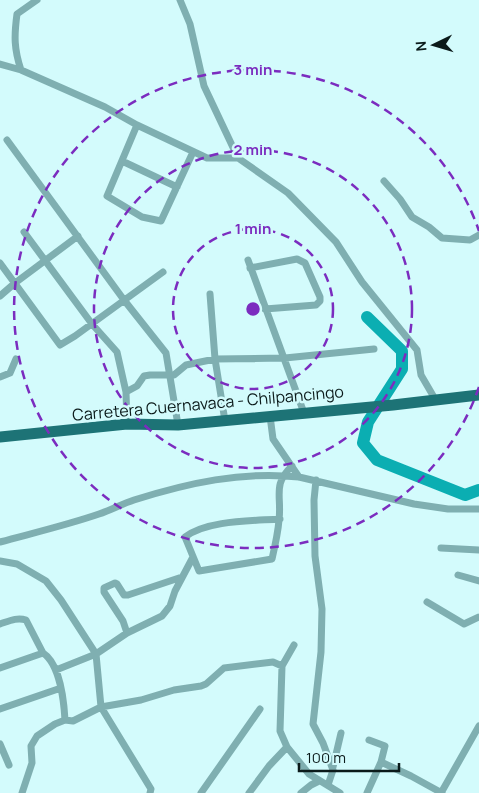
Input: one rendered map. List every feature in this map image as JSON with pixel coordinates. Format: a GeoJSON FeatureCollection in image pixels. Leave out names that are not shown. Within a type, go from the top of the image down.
{"type":"FeatureCollection","features":[{"type":"Feature","properties":{"kind":"main road","name":"Carretera Cuernavaca - Chilpancingo"},"geometry":{"type":"LineString","coordinates":[[3,438],[127,424],[178,425],[225,421],[364,406],[393,405],[479,394]]}},
{"type":"Feature","properties":{"kind":"street"},"geometry":{"type":"LineString","coordinates":[[21,70],[14,50],[17,14],[37,0]]}},
{"type":"Feature","properties":{"kind":"street"},"geometry":{"type":"LineString","coordinates":[[180,0],[190,24],[204,86],[238,158],[288,193],[336,242],[362,282],[417,350],[421,375],[435,399]]}},
{"type":"Feature","properties":{"kind":"street"},"geometry":{"type":"LineString","coordinates":[[0,64],[21,70],[105,107],[137,125],[207,158],[238,158]]}},
{"type":"Feature","properties":{"kind":"street"},"geometry":{"type":"LineString","coordinates":[[137,125],[107,196],[142,217],[161,221],[193,152]]}},
{"type":"Feature","properties":{"kind":"street"},"geometry":{"type":"LineString","coordinates":[[7,140],[124,300],[166,354],[178,425]]}},
{"type":"Feature","properties":{"kind":"street"},"geometry":{"type":"LineString","coordinates":[[122,161],[177,187]]}},
{"type":"Feature","properties":{"kind":"street"},"geometry":{"type":"LineString","coordinates":[[384,181],[400,199],[412,217],[429,226],[442,238],[470,240],[479,235]]}},
{"type":"Feature","properties":{"kind":"street"},"geometry":{"type":"LineString","coordinates":[[24,232],[92,324],[117,352],[126,392],[127,424]]}},
{"type":"Feature","properties":{"kind":"street"},"geometry":{"type":"LineString","coordinates":[[0,296],[78,236]]}},
{"type":"Feature","properties":{"kind":"street"},"geometry":{"type":"LineString","coordinates":[[250,268],[297,259],[301,260],[305,263],[320,296],[320,301],[316,305],[265,310]]}},
{"type":"Feature","properties":{"kind":"street"},"geometry":{"type":"LineString","coordinates":[[248,260],[304,413]]}},
{"type":"Feature","properties":{"kind":"street"},"geometry":{"type":"LineString","coordinates":[[0,262],[60,345],[163,272]]}},
{"type":"Feature","properties":{"kind":"street"},"geometry":{"type":"LineString","coordinates":[[210,294],[215,359],[225,421]]}},
{"type":"Feature","properties":{"kind":"street"},"geometry":{"type":"LineString","coordinates":[[126,392],[137,386],[144,376],[170,376],[186,365],[215,359],[285,358],[374,349]]}},
{"type":"Feature","properties":{"kind":"street"},"geometry":{"type":"LineString","coordinates":[[0,377],[10,373],[16,359]]}},
{"type":"Feature","properties":{"kind":"street"},"geometry":{"type":"LineString","coordinates":[[270,416],[274,439],[299,477]]}},
{"type":"Feature","properties":{"kind":"street"},"geometry":{"type":"LineString","coordinates":[[280,519],[230,523],[204,528],[191,533],[185,538],[199,571],[272,559],[280,519],[278,490],[282,475],[292,466]]}},
{"type":"Feature","properties":{"kind":"street"},"geometry":{"type":"LineString","coordinates":[[0,542],[99,514],[133,500],[188,484],[229,476],[282,475],[299,477],[414,504],[448,509],[479,508]]}},
{"type":"Feature","properties":{"kind":"street"},"geometry":{"type":"LineString","coordinates":[[316,480],[314,500],[315,556],[322,609],[321,652],[313,724],[324,743],[333,770]]}},
{"type":"Feature","properties":{"kind":"street"},"geometry":{"type":"LineString","coordinates":[[441,548],[479,550]]}},
{"type":"Feature","properties":{"kind":"street"},"geometry":{"type":"LineString","coordinates":[[56,670],[96,654],[127,633],[162,616],[166,612],[193,557]]}},
{"type":"Feature","properties":{"kind":"street"},"geometry":{"type":"LineString","coordinates":[[0,562],[18,564],[46,581],[61,600],[96,654],[101,707],[150,789],[150,793]]}},
{"type":"Feature","properties":{"kind":"street"},"geometry":{"type":"LineString","coordinates":[[458,575],[479,582]]}},
{"type":"Feature","properties":{"kind":"street"},"geometry":{"type":"LineString","coordinates":[[127,633],[123,621],[104,592],[104,588],[115,583],[124,595],[128,595],[182,577]]}},
{"type":"Feature","properties":{"kind":"street"},"geometry":{"type":"LineString","coordinates":[[427,602],[464,624],[479,616]]}},
{"type":"Feature","properties":{"kind":"street"},"geometry":{"type":"LineString","coordinates":[[0,624],[15,619],[22,618],[26,620],[43,653],[47,655],[56,670],[61,688],[65,720]]}},
{"type":"Feature","properties":{"kind":"street"},"geometry":{"type":"LineString","coordinates":[[294,645],[282,666],[280,731],[287,747],[309,774],[340,793]]}},
{"type":"Feature","properties":{"kind":"street"},"geometry":{"type":"LineString","coordinates":[[0,668],[43,653]]}},
{"type":"Feature","properties":{"kind":"street"},"geometry":{"type":"LineString","coordinates":[[22,793],[32,764],[31,746],[37,736],[55,724],[65,720],[73,721],[101,707],[141,700],[174,690],[201,686],[206,684],[224,668],[273,662],[282,666]]}},
{"type":"Feature","properties":{"kind":"street"},"geometry":{"type":"LineString","coordinates":[[0,709],[61,688]]}},
{"type":"Feature","properties":{"kind":"street"},"geometry":{"type":"LineString","coordinates":[[201,793],[260,709]]}},
{"type":"Feature","properties":{"kind":"street"},"geometry":{"type":"LineString","coordinates":[[381,762],[441,793],[479,726]]}},
{"type":"Feature","properties":{"kind":"street"},"geometry":{"type":"LineString","coordinates":[[328,785],[341,733]]}},
{"type":"Feature","properties":{"kind":"street"},"geometry":{"type":"LineString","coordinates":[[367,793],[381,762],[385,746],[369,740]]}},
{"type":"Feature","properties":{"kind":"street"},"geometry":{"type":"LineString","coordinates":[[0,744],[9,765]]}},
{"type":"Feature","properties":{"kind":"street"},"geometry":{"type":"LineString","coordinates":[[249,793],[269,766],[287,747]]}},
{"type":"Feature","properties":{"kind":"street"},"geometry":{"type":"LineString","coordinates":[[301,793],[319,781]]}},
{"type":"Feature","properties":{"kind":"waterway"},"geometry":{"type":"LineString","coordinates":[[367,317],[402,351],[402,369],[368,422],[363,443],[377,460],[465,495],[479,490]]}}]}
